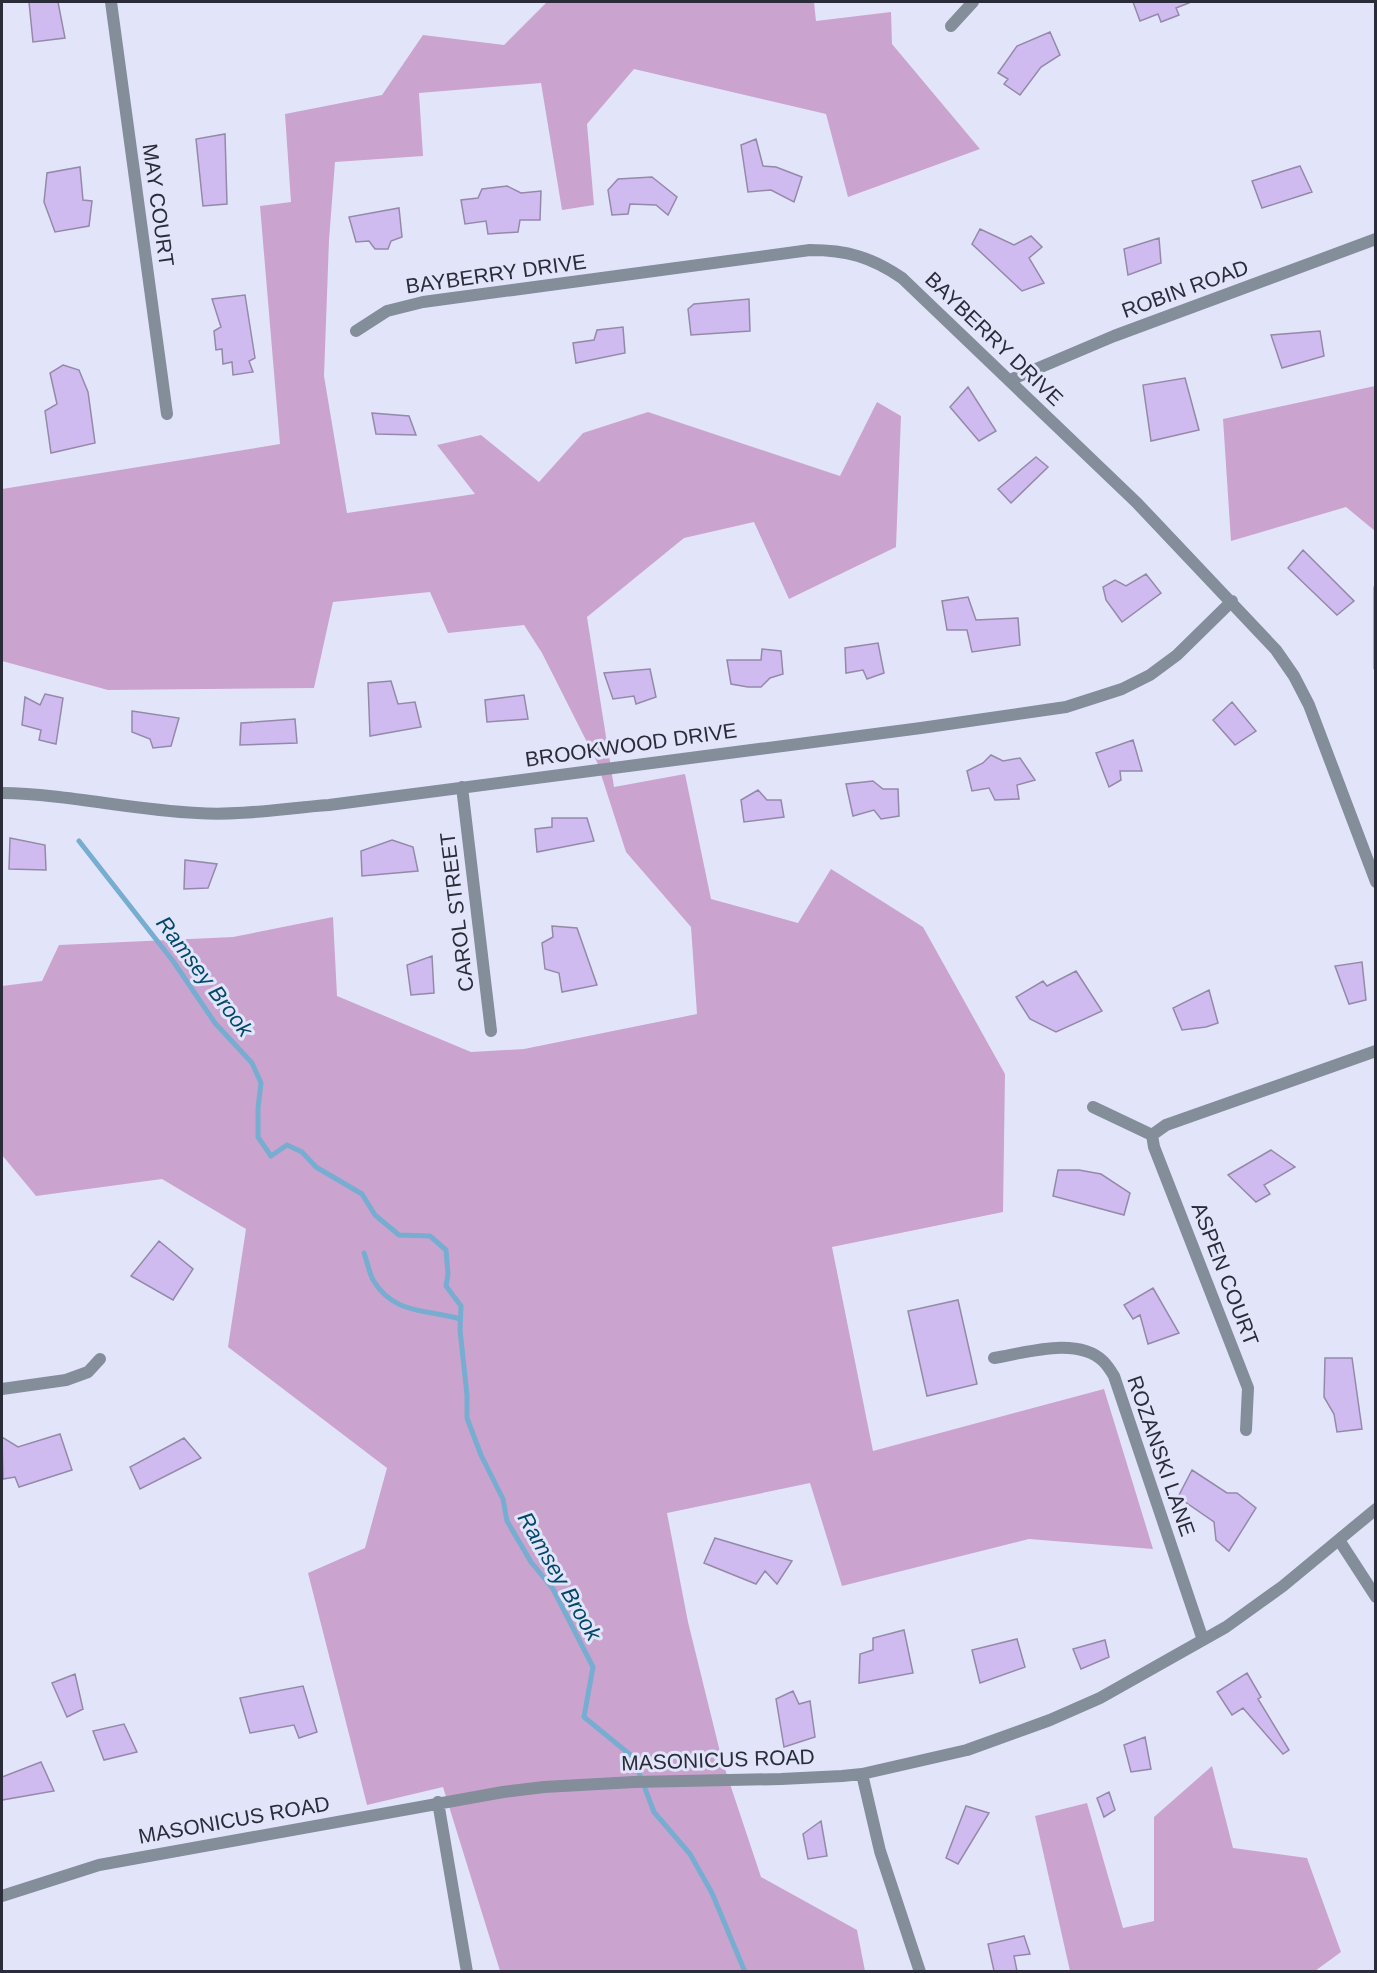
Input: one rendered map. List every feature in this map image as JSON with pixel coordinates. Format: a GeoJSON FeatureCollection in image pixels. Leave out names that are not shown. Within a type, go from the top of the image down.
{"type":"FeatureCollection","features":[{"type":"Feature","properties":{"kind":"street","name":"MAY COURT"},"geometry":{"type":"LineString","coordinates":[[111,2],[167,414]]}},
{"type":"Feature","properties":{"kind":"street"},"geometry":{"type":"LineString","coordinates":[[951,26],[973,2]]}},
{"type":"Feature","properties":{"kind":"street","name":"ROBIN ROAD"},"geometry":{"type":"LineString","coordinates":[[1010,380],[1114,336],[1376,239]]}},
{"type":"Feature","properties":{"kind":"street","name":"BAYBERRY DRIVE"},"geometry":{"type":"LineString","coordinates":[[356,331],[387,311],[423,302],[810,250],[833,250],[867,258],[882,265],[902,278],[1137,503],[1276,650],[1294,676],[1309,705],[1376,882]]}},
{"type":"Feature","properties":{"kind":"street","name":"BROOKWOOD DRIVE"},"geometry":{"type":"LineString","coordinates":[[2,793],[43,795],[201,814],[330,805],[1066,707],[1122,689],[1150,675],[1177,655],[1232,602]]}},
{"type":"Feature","properties":{"kind":"street","name":"CAROL STREET"},"geometry":{"type":"LineString","coordinates":[[462,787],[491,1031]]}},
{"type":"Feature","properties":{"kind":"street"},"geometry":{"type":"LineString","coordinates":[[1093,1107],[1152,1135],[1167,1125],[1376,1051]]}},
{"type":"Feature","properties":{"kind":"street","name":"ASPEN COURT"},"geometry":{"type":"LineString","coordinates":[[1152,1135],[1154,1147],[1248,1388],[1246,1430]]}},
{"type":"Feature","properties":{"kind":"street","name":"ROZANSKI LANE"},"geometry":{"type":"LineString","coordinates":[[994,1359],[1053,1347],[1083,1349],[1102,1360],[1114,1376],[1203,1640]]}},
{"type":"Feature","properties":{"kind":"street"},"geometry":{"type":"LineString","coordinates":[[2,1389],[66,1380],[88,1372],[100,1359]]}},
{"type":"Feature","properties":{"kind":"street","name":"MASONICUS ROAD"},"geometry":{"type":"LineString","coordinates":[[2,1896],[99,1865],[438,1802],[544,1787],[862,1774],[967,1750],[1050,1720],[1100,1698],[1203,1640],[1254,1608],[1376,1509]]}},
{"type":"Feature","properties":{"kind":"street"},"geometry":{"type":"LineString","coordinates":[[1339,1540],[1376,1597]]}},
{"type":"Feature","properties":{"kind":"street"},"geometry":{"type":"LineString","coordinates":[[862,1774],[883,1860],[921,1971]]}},
{"type":"Feature","properties":{"kind":"street"},"geometry":{"type":"LineString","coordinates":[[438,1802],[467,1971]]}},
{"type":"Feature","properties":{"kind":"shaded area"},"geometry":{"type":"Polygon","coordinates":[[[814,2],[816,21],[891,12],[892,44],[980,149],[848,197],[826,114],[634,69],[587,124],[594,205],[562,210],[541,83],[419,93],[423,156],[335,162],[329,240],[324,376],[347,513],[475,494],[437,445],[481,435],[539,482],[583,433],[648,412],[840,476],[877,402],[901,416],[896,547],[789,599],[754,522],[684,538],[587,617],[614,787],[685,774],[711,899],[798,923],[831,869],[923,927],[1005,1074],[1003,1212],[832,1247],[873,1451],[1104,1389],[1153,1549],[1029,1539],[842,1586],[810,1483],[667,1513],[688,1622],[722,1760],[761,1877],[857,1930],[865,1971],[500,1971],[443,1787],[367,1805],[308,1573],[365,1548],[387,1468],[228,1347],[246,1229],[162,1179],[36,1196],[2,1155],[2,986],[42,981],[59,945],[233,937],[333,917],[337,996],[471,1052],[524,1049],[697,1014],[691,927],[626,852],[597,762],[542,653],[524,625],[448,633],[430,592],[333,602],[314,688],[108,690],[2,661],[2,489],[280,444],[260,206],[291,202],[285,114],[382,95],[423,35],[504,45],[546,3],[814,2]]]}},
{"type":"Feature","properties":{"kind":"shaded area"},"geometry":{"type":"Polygon","coordinates":[[[1375,386],[1375,531],[1346,507],[1231,541],[1223,419],[1375,386]]]}},
{"type":"Feature","properties":{"kind":"shaded area"},"geometry":{"type":"Polygon","coordinates":[[[1375,582],[1376,670],[1373,669],[1373,588],[1375,582]]]}},
{"type":"Feature","properties":{"kind":"shaded area"},"geometry":{"type":"Polygon","coordinates":[[[1212,1766],[1233,1848],[1307,1858],[1341,1952],[1315,1971],[1070,1971],[1035,1816],[1087,1803],[1123,1928],[1154,1921],[1154,1817],[1212,1766]]]}},
{"type":"Feature","properties":{"kind":"building"},"geometry":{"type":"Polygon","coordinates":[[[29,2],[58,2],[65,38],[33,42],[29,2]]]}},
{"type":"Feature","properties":{"kind":"building"},"geometry":{"type":"Polygon","coordinates":[[[1133,2],[1189,3],[1176,8],[1179,15],[1161,22],[1158,14],[1140,21],[1133,2]]]}},
{"type":"Feature","properties":{"kind":"building"},"geometry":{"type":"Polygon","coordinates":[[[1050,32],[1060,55],[1041,67],[1020,95],[1004,84],[1008,79],[998,73],[1017,46],[1050,32]]]}},
{"type":"Feature","properties":{"kind":"building"},"geometry":{"type":"Polygon","coordinates":[[[225,134],[227,204],[203,206],[196,139],[225,134]]]}},
{"type":"Feature","properties":{"kind":"building"},"geometry":{"type":"Polygon","coordinates":[[[756,139],[763,166],[776,167],[802,177],[794,202],[771,190],[748,192],[741,145],[756,139]]]}},
{"type":"Feature","properties":{"kind":"building"},"geometry":{"type":"Polygon","coordinates":[[[1300,166],[1312,192],[1262,208],[1252,181],[1300,166]]]}},
{"type":"Feature","properties":{"kind":"building"},"geometry":{"type":"Polygon","coordinates":[[[80,167],[83,200],[92,201],[89,226],[55,232],[44,202],[47,173],[80,167]]]}},
{"type":"Feature","properties":{"kind":"building"},"geometry":{"type":"Polygon","coordinates":[[[652,177],[677,197],[668,215],[656,205],[630,204],[628,214],[612,215],[608,190],[618,179],[652,177]]]}},
{"type":"Feature","properties":{"kind":"building"},"geometry":{"type":"Polygon","coordinates":[[[507,186],[521,193],[541,191],[540,220],[520,220],[518,232],[488,234],[486,221],[465,224],[461,200],[478,198],[482,189],[507,186]]]}},
{"type":"Feature","properties":{"kind":"building"},"geometry":{"type":"Polygon","coordinates":[[[399,208],[402,237],[391,241],[388,249],[375,249],[369,241],[356,242],[349,217],[399,208]]]}},
{"type":"Feature","properties":{"kind":"building"},"geometry":{"type":"Polygon","coordinates":[[[980,229],[1014,245],[1031,236],[1042,247],[1029,258],[1044,283],[1022,291],[972,244],[980,229]]]}},
{"type":"Feature","properties":{"kind":"building"},"geometry":{"type":"Polygon","coordinates":[[[1159,238],[1161,263],[1128,275],[1124,249],[1159,238]]]}},
{"type":"Feature","properties":{"kind":"building"},"geometry":{"type":"Polygon","coordinates":[[[245,295],[255,358],[249,361],[253,372],[233,375],[232,362],[223,364],[222,349],[216,350],[214,331],[221,327],[212,299],[245,295]]]}},
{"type":"Feature","properties":{"kind":"building"},"geometry":{"type":"Polygon","coordinates":[[[749,299],[750,331],[691,335],[688,309],[694,304],[749,299]]]}},
{"type":"Feature","properties":{"kind":"building"},"geometry":{"type":"Polygon","coordinates":[[[623,327],[625,353],[576,363],[573,343],[594,340],[597,330],[623,327]]]}},
{"type":"Feature","properties":{"kind":"building"},"geometry":{"type":"Polygon","coordinates":[[[1320,331],[1324,356],[1282,368],[1271,335],[1320,331]]]}},
{"type":"Feature","properties":{"kind":"building"},"geometry":{"type":"Polygon","coordinates":[[[63,365],[79,370],[88,392],[95,443],[51,453],[45,411],[57,404],[50,373],[63,365]]]}},
{"type":"Feature","properties":{"kind":"building"},"geometry":{"type":"Polygon","coordinates":[[[1185,378],[1199,430],[1151,441],[1143,385],[1185,378]]]}},
{"type":"Feature","properties":{"kind":"building"},"geometry":{"type":"Polygon","coordinates":[[[968,387],[996,431],[979,441],[950,407],[968,387]]]}},
{"type":"Feature","properties":{"kind":"building"},"geometry":{"type":"Polygon","coordinates":[[[372,413],[409,416],[416,435],[376,434],[372,413]]]}},
{"type":"Feature","properties":{"kind":"building"},"geometry":{"type":"Polygon","coordinates":[[[1036,457],[1048,467],[1011,503],[998,489],[1036,457]]]}},
{"type":"Feature","properties":{"kind":"building"},"geometry":{"type":"Polygon","coordinates":[[[1303,550],[1354,601],[1337,615],[1288,568],[1303,550]]]}},
{"type":"Feature","properties":{"kind":"building"},"geometry":{"type":"Polygon","coordinates":[[[1146,574],[1161,593],[1122,622],[1106,600],[1103,587],[1115,580],[1126,586],[1146,574]]]}},
{"type":"Feature","properties":{"kind":"building"},"geometry":{"type":"Polygon","coordinates":[[[968,597],[976,620],[1018,618],[1020,645],[972,652],[967,630],[947,630],[942,601],[968,597]]]}},
{"type":"Feature","properties":{"kind":"building"},"geometry":{"type":"Polygon","coordinates":[[[878,643],[884,673],[867,679],[863,670],[846,673],[845,648],[878,643]]]}},
{"type":"Feature","properties":{"kind":"building"},"geometry":{"type":"Polygon","coordinates":[[[762,649],[781,651],[783,674],[770,678],[761,687],[731,684],[727,660],[761,660],[762,649]]]}},
{"type":"Feature","properties":{"kind":"building"},"geometry":{"type":"Polygon","coordinates":[[[650,669],[656,697],[636,704],[634,696],[613,699],[604,673],[650,669]]]}},
{"type":"Feature","properties":{"kind":"building"},"geometry":{"type":"Polygon","coordinates":[[[391,681],[398,704],[415,702],[421,727],[370,736],[368,683],[391,681]]]}},
{"type":"Feature","properties":{"kind":"building"},"geometry":{"type":"Polygon","coordinates":[[[45,694],[63,698],[56,744],[39,740],[41,730],[22,725],[25,697],[40,705],[45,694]]]}},
{"type":"Feature","properties":{"kind":"building"},"geometry":{"type":"Polygon","coordinates":[[[524,695],[528,719],[487,722],[485,700],[524,695]]]}},
{"type":"Feature","properties":{"kind":"building"},"geometry":{"type":"Polygon","coordinates":[[[1232,702],[1256,731],[1235,745],[1213,720],[1232,702]]]}},
{"type":"Feature","properties":{"kind":"building"},"geometry":{"type":"Polygon","coordinates":[[[132,711],[179,718],[171,746],[153,748],[150,739],[132,732],[132,711]]]}},
{"type":"Feature","properties":{"kind":"building"},"geometry":{"type":"Polygon","coordinates":[[[295,719],[297,743],[240,745],[241,723],[295,719]]]}},
{"type":"Feature","properties":{"kind":"building"},"geometry":{"type":"Polygon","coordinates":[[[1133,740],[1142,771],[1120,771],[1121,780],[1109,787],[1096,753],[1133,740]]]}},
{"type":"Feature","properties":{"kind":"building"},"geometry":{"type":"Polygon","coordinates":[[[991,755],[1003,761],[1020,758],[1035,780],[1017,785],[1019,799],[995,800],[989,788],[972,791],[967,771],[983,763],[991,755]]]}},
{"type":"Feature","properties":{"kind":"building"},"geometry":{"type":"Polygon","coordinates":[[[873,781],[883,789],[898,789],[899,816],[881,819],[874,810],[853,816],[846,784],[873,781]]]}},
{"type":"Feature","properties":{"kind":"building"},"geometry":{"type":"Polygon","coordinates":[[[758,790],[767,800],[781,800],[784,817],[744,822],[741,800],[758,790]]]}},
{"type":"Feature","properties":{"kind":"building"},"geometry":{"type":"Polygon","coordinates":[[[552,818],[587,818],[594,841],[537,852],[535,829],[552,827],[552,818]]]}},
{"type":"Feature","properties":{"kind":"building"},"geometry":{"type":"Polygon","coordinates":[[[10,838],[45,845],[46,870],[9,869],[10,838]]]}},
{"type":"Feature","properties":{"kind":"building"},"geometry":{"type":"Polygon","coordinates":[[[392,840],[413,847],[418,871],[362,876],[361,851],[392,840]]]}},
{"type":"Feature","properties":{"kind":"building"},"geometry":{"type":"Polygon","coordinates":[[[185,860],[217,864],[208,888],[184,889],[185,860]]]}},
{"type":"Feature","properties":{"kind":"building"},"geometry":{"type":"Polygon","coordinates":[[[552,926],[577,928],[597,985],[562,992],[559,973],[545,969],[542,943],[553,937],[552,926]]]}},
{"type":"Feature","properties":{"kind":"building"},"geometry":{"type":"Polygon","coordinates":[[[432,956],[434,993],[411,995],[407,965],[432,956]]]}},
{"type":"Feature","properties":{"kind":"building"},"geometry":{"type":"Polygon","coordinates":[[[1362,962],[1366,1000],[1349,1004],[1335,966],[1362,962]]]}},
{"type":"Feature","properties":{"kind":"building"},"geometry":{"type":"Polygon","coordinates":[[[1076,971],[1102,1011],[1056,1032],[1030,1019],[1016,997],[1043,981],[1047,986],[1076,971]]]}},
{"type":"Feature","properties":{"kind":"building"},"geometry":{"type":"Polygon","coordinates":[[[1209,990],[1218,1023],[1182,1030],[1173,1008],[1209,990]]]}},
{"type":"Feature","properties":{"kind":"building"},"geometry":{"type":"Polygon","coordinates":[[[1271,1150],[1295,1167],[1264,1185],[1270,1194],[1256,1202],[1228,1175],[1271,1150]]]}},
{"type":"Feature","properties":{"kind":"building"},"geometry":{"type":"Polygon","coordinates":[[[1058,1170],[1079,1170],[1101,1174],[1130,1193],[1124,1215],[1053,1196],[1058,1170]]]}},
{"type":"Feature","properties":{"kind":"building"},"geometry":{"type":"Polygon","coordinates":[[[159,1241],[193,1269],[173,1300],[131,1276],[159,1241]]]}},
{"type":"Feature","properties":{"kind":"building"},"geometry":{"type":"Polygon","coordinates":[[[1153,1288],[1179,1333],[1148,1344],[1140,1315],[1133,1319],[1124,1305],[1153,1288]]]}},
{"type":"Feature","properties":{"kind":"building"},"geometry":{"type":"Polygon","coordinates":[[[958,1300],[977,1384],[927,1396],[908,1311],[958,1300]]]}},
{"type":"Feature","properties":{"kind":"building"},"geometry":{"type":"Polygon","coordinates":[[[1325,1358],[1352,1358],[1362,1429],[1337,1432],[1334,1414],[1324,1397],[1325,1358]]]}},
{"type":"Feature","properties":{"kind":"building"},"geometry":{"type":"Polygon","coordinates":[[[60,1434],[72,1470],[19,1487],[15,1477],[3,1479],[2,1437],[18,1447],[60,1434]]]}},
{"type":"Feature","properties":{"kind":"building"},"geometry":{"type":"Polygon","coordinates":[[[184,1438],[201,1458],[140,1489],[130,1467],[184,1438]]]}},
{"type":"Feature","properties":{"kind":"building"},"geometry":{"type":"Polygon","coordinates":[[[1192,1470],[1227,1493],[1237,1493],[1256,1508],[1229,1551],[1216,1540],[1214,1522],[1178,1497],[1192,1470]]]}},
{"type":"Feature","properties":{"kind":"building"},"geometry":{"type":"Polygon","coordinates":[[[715,1538],[792,1561],[777,1584],[765,1571],[756,1584],[704,1563],[715,1538]]]}},
{"type":"Feature","properties":{"kind":"building"},"geometry":{"type":"Polygon","coordinates":[[[904,1630],[913,1673],[859,1683],[860,1654],[873,1650],[873,1638],[904,1630]]]}},
{"type":"Feature","properties":{"kind":"building"},"geometry":{"type":"Polygon","coordinates":[[[1017,1639],[1025,1667],[980,1683],[972,1650],[1017,1639]]]}},
{"type":"Feature","properties":{"kind":"building"},"geometry":{"type":"Polygon","coordinates":[[[1105,1640],[1109,1657],[1081,1669],[1073,1649],[1105,1640]]]}},
{"type":"Feature","properties":{"kind":"building"},"geometry":{"type":"Polygon","coordinates":[[[1247,1673],[1261,1697],[1258,1699],[1289,1750],[1283,1754],[1243,1708],[1232,1715],[1217,1692],[1247,1673]]]}},
{"type":"Feature","properties":{"kind":"building"},"geometry":{"type":"Polygon","coordinates":[[[75,1674],[83,1709],[67,1717],[52,1683],[75,1674]]]}},
{"type":"Feature","properties":{"kind":"building"},"geometry":{"type":"Polygon","coordinates":[[[303,1686],[317,1732],[299,1738],[294,1725],[250,1733],[240,1698],[303,1686]]]}},
{"type":"Feature","properties":{"kind":"building"},"geometry":{"type":"Polygon","coordinates":[[[793,1691],[799,1704],[810,1701],[815,1737],[784,1747],[776,1699],[793,1691]]]}},
{"type":"Feature","properties":{"kind":"building"},"geometry":{"type":"Polygon","coordinates":[[[124,1724],[137,1752],[104,1760],[93,1731],[124,1724]]]}},
{"type":"Feature","properties":{"kind":"building"},"geometry":{"type":"Polygon","coordinates":[[[1145,1737],[1151,1769],[1131,1772],[1124,1745],[1145,1737]]]}},
{"type":"Feature","properties":{"kind":"building"},"geometry":{"type":"Polygon","coordinates":[[[41,1762],[54,1791],[2,1800],[2,1777],[41,1762]]]}},
{"type":"Feature","properties":{"kind":"building"},"geometry":{"type":"Polygon","coordinates":[[[1109,1792],[1115,1810],[1104,1817],[1097,1798],[1109,1792]]]}},
{"type":"Feature","properties":{"kind":"building"},"geometry":{"type":"Polygon","coordinates":[[[966,1806],[989,1813],[958,1864],[946,1858],[966,1806]]]}},
{"type":"Feature","properties":{"kind":"building"},"geometry":{"type":"Polygon","coordinates":[[[821,1821],[827,1856],[808,1859],[803,1834],[821,1821]]]}},
{"type":"Feature","properties":{"kind":"building"},"geometry":{"type":"Polygon","coordinates":[[[1024,1936],[1030,1954],[1014,1956],[1017,1971],[994,1971],[988,1944],[1024,1936]]]}},
{"type":"Feature","properties":{"kind":"waterway","name":"Ramsey Brook"},"geometry":{"type":"LineString","coordinates":[[79,841],[173,961],[215,1023],[252,1063],[261,1083],[258,1137],[271,1156],[287,1145],[302,1152],[316,1167],[362,1194],[375,1215],[399,1235],[430,1236],[446,1250],[448,1274],[446,1286],[461,1306],[460,1330],[467,1395],[467,1418],[481,1455],[503,1499],[507,1521],[531,1562],[553,1589],[593,1667],[584,1717],[633,1757],[654,1812],[690,1854],[712,1893],[745,1972]]}},
{"type":"Feature","properties":{"kind":"waterway"},"geometry":{"type":"LineString","coordinates":[[364,1253],[373,1280],[391,1299],[412,1309],[460,1319]]}}]}
